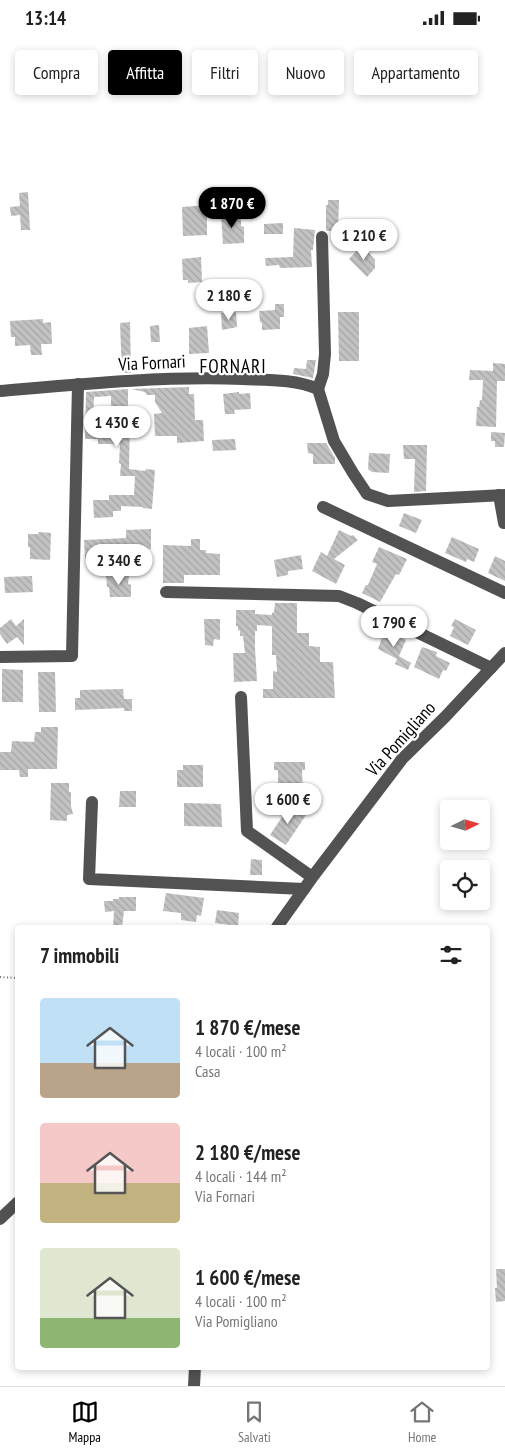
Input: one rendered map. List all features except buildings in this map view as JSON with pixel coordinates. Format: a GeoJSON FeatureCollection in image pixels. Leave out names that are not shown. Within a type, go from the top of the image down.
{"type":"FeatureCollection","features":[{"type":"Feature","properties":{"kind":"street"},"geometry":{"type":"LineString","coordinates":[[322,237],[325,354],[323,374],[318,389],[334,441],[367,495],[388,501],[502,495],[505,523]]}},
{"type":"Feature","properties":{"kind":"street","name":"Via Fornari"},"geometry":{"type":"LineString","coordinates":[[0,391],[78,384],[212,378],[272,380],[307,384],[318,389]]}},
{"type":"Feature","properties":{"kind":"street"},"geometry":{"type":"LineString","coordinates":[[0,657],[72,656],[78,384]]}},
{"type":"Feature","properties":{"kind":"street"},"geometry":{"type":"LineString","coordinates":[[323,507],[505,593]]}},
{"type":"Feature","properties":{"kind":"street"},"geometry":{"type":"LineString","coordinates":[[166,592],[339,596],[366,607],[491,668]]}},
{"type":"Feature","properties":{"kind":"street","name":"Via Pomigliano"},"geometry":{"type":"LineString","coordinates":[[277,925],[402,759],[445,717],[505,653]]}},
{"type":"Feature","properties":{"kind":"street"},"geometry":{"type":"LineString","coordinates":[[241,697],[247,831],[312,877]]}},
{"type":"Feature","properties":{"kind":"street"},"geometry":{"type":"LineString","coordinates":[[92,802],[89,879],[304,889]]}},
{"type":"Feature","properties":{"kind":"street"},"geometry":{"type":"LineString","coordinates":[[0,1219],[15,1205]]}},
{"type":"Feature","properties":{"kind":"street"},"geometry":{"type":"LineString","coordinates":[[194,1386],[195,1370]]}},
{"type":"Feature","properties":{"kind":"path"},"geometry":{"type":"LineString","coordinates":[[0,977],[15,978]]}},
{"type":"Feature","properties":{"kind":"district","name":"FORNARI"},"geometry":{"type":"Point","coordinates":[233,366]}}]}
